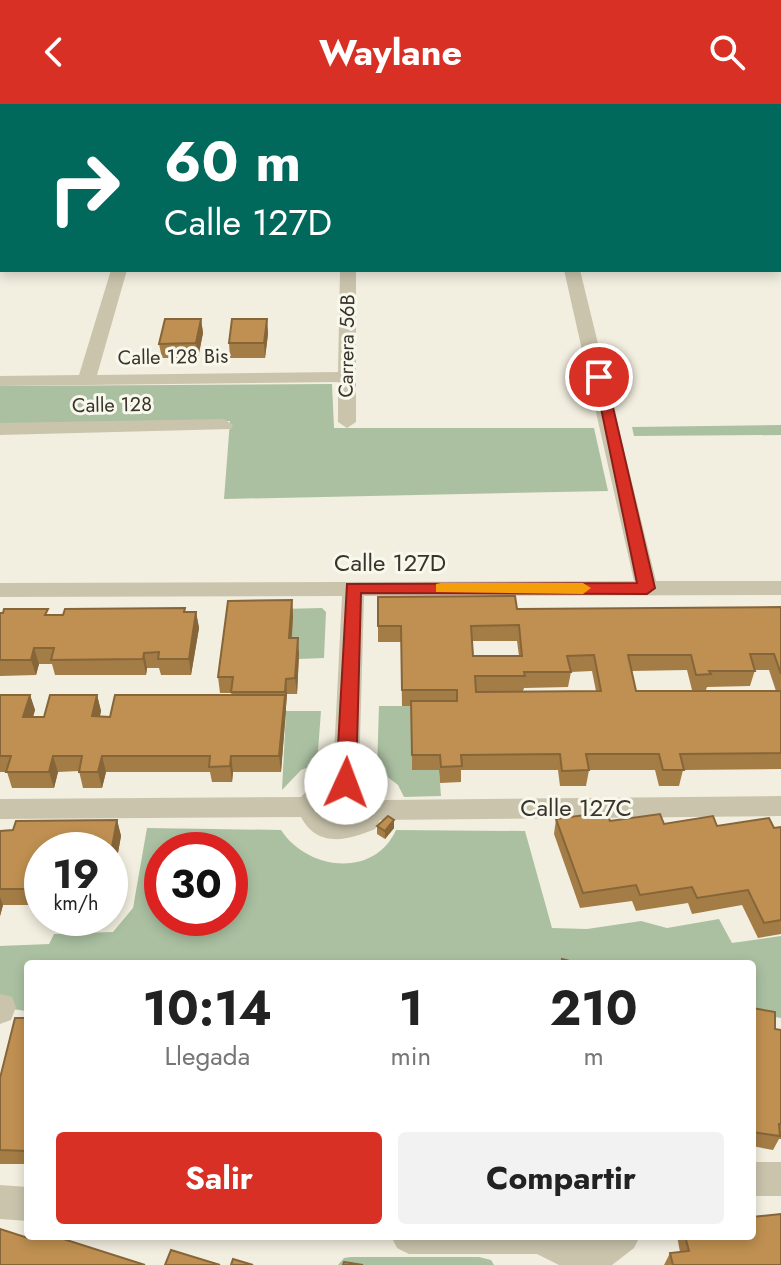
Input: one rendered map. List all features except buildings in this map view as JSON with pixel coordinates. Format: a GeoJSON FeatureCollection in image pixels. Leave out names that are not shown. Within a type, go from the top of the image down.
{"type":"FeatureCollection","features":[{"type":"Feature","properties":{"kind":"street"},"geometry":{"type":"LineString","coordinates":[[86,380],[118,272]]}},
{"type":"Feature","properties":{"kind":"street","name":"Carrera 56B"},"geometry":{"type":"LineString","coordinates":[[347,422],[348,272]]}},
{"type":"Feature","properties":{"kind":"street"},"geometry":{"type":"LineString","coordinates":[[572,272],[647,588]]}},
{"type":"Feature","properties":{"kind":"street","name":"Calle 128 Bis"},"geometry":{"type":"LineString","coordinates":[[0,381],[346,377]]}},
{"type":"Feature","properties":{"kind":"street","name":"Calle 128"},"geometry":{"type":"LineString","coordinates":[[0,429],[224,425]]}},
{"type":"Feature","properties":{"kind":"street"},"geometry":{"type":"LineString","coordinates":[[346,783],[353,588]]}},
{"type":"Feature","properties":{"kind":"street","name":"Calle 127D"},"geometry":{"type":"LineString","coordinates":[[0,590],[781,588]]}},
{"type":"Feature","properties":{"kind":"street"},"geometry":{"type":"LineString","coordinates":[[346,783],[364,790],[370,796],[372,810],[366,822],[343,831],[317,821],[311,807],[313,799],[326,787],[346,783]]}},
{"type":"Feature","properties":{"kind":"street","name":"Calle 127C"},"geometry":{"type":"LineString","coordinates":[[372,810],[781,806]]}},
{"type":"Feature","properties":{"kind":"street"},"geometry":{"type":"LineString","coordinates":[[0,809],[311,807]]}},
{"type":"Feature","properties":{"kind":"street"},"geometry":{"type":"LineString","coordinates":[[756,1179],[781,1179]]}},
{"type":"Feature","properties":{"kind":"street"},"geometry":{"type":"LineString","coordinates":[[0,1202],[24,1204]]}},
{"type":"Feature","properties":{"kind":"street"},"geometry":{"type":"LineString","coordinates":[[509,1240],[546,1245],[588,1256],[603,1252],[617,1240]]}},
{"type":"Feature","properties":{"kind":"green space"},"geometry":{"type":"Polygon","coordinates":[[[332,384],[334,428],[594,428],[608,491],[224,499],[230,421],[0,424],[0,386],[332,384]]]}},
{"type":"Feature","properties":{"kind":"green space"},"geometry":{"type":"Polygon","coordinates":[[[781,425],[781,435],[634,436],[632,427],[781,425]]]}},
{"type":"Feature","properties":{"kind":"green space"},"geometry":{"type":"Polygon","coordinates":[[[322,608],[326,612],[324,658],[299,659],[299,654],[290,654],[280,609],[322,608]]]}},
{"type":"Feature","properties":{"kind":"green space"},"geometry":{"type":"Polygon","coordinates":[[[379,706],[411,706],[412,770],[439,770],[441,796],[404,797],[398,785],[377,769],[379,706]]]}},
{"type":"Feature","properties":{"kind":"green space"},"geometry":{"type":"Polygon","coordinates":[[[286,711],[321,711],[317,764],[301,770],[282,790],[286,711]]]}},
{"type":"Feature","properties":{"kind":"green space"},"geometry":{"type":"Polygon","coordinates":[[[147,828],[281,830],[307,854],[340,863],[357,862],[372,856],[386,846],[396,830],[525,831],[552,928],[587,929],[641,921],[667,928],[719,919],[732,943],[781,936],[781,1018],[769,1016],[756,1021],[756,960],[24,960],[24,1011],[0,1007],[0,946],[49,944],[53,936],[128,936],[128,914],[133,908],[144,845],[144,936],[248,936],[248,832],[146,832],[147,828]]]}},
{"type":"Feature","properties":{"kind":"green space"},"geometry":{"type":"Polygon","coordinates":[[[479,1257],[491,1260],[494,1265],[338,1265],[344,1258],[479,1257]]]}},
{"type":"Feature","properties":{"kind":"slow traffic"},"geometry":{"type":"LineString","coordinates":[[441,588],[583,588]]}},
{"type":"Feature","properties":{"kind":"route"},"geometry":{"type":"LineString","coordinates":[[346,783],[353,588],[647,588],[599,377]]}}]}
